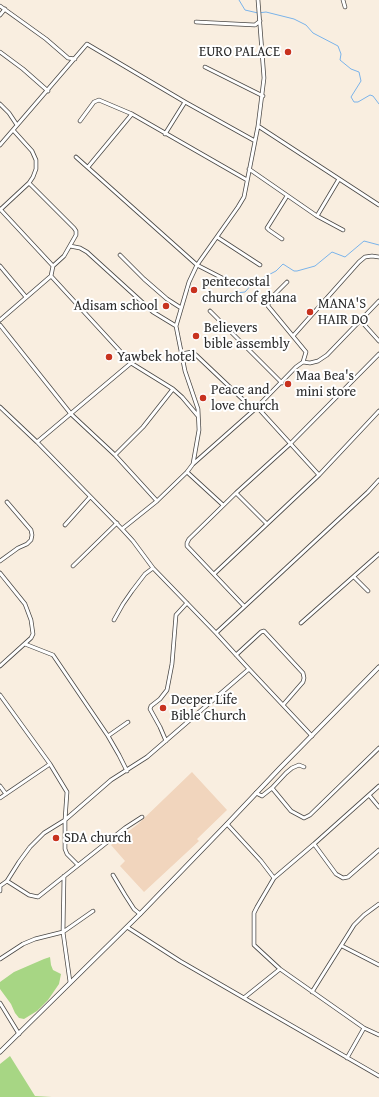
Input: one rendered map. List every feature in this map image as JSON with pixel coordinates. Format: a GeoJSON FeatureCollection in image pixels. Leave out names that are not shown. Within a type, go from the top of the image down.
{"type":"FeatureCollection","features":[{"type":"Feature","properties":{"kind":"street"},"geometry":{"type":"LineString","coordinates":[[193,464],[198,441],[198,416],[195,400],[181,354],[176,326],[189,282],[197,265],[244,197],[263,96],[264,78],[258,0]]}},
{"type":"Feature","properties":{"kind":"street"},"geometry":{"type":"LineString","coordinates":[[343,0],[345,7]]}},
{"type":"Feature","properties":{"kind":"street"},"geometry":{"type":"LineString","coordinates":[[0,6],[46,39],[68,58],[75,59]]}},
{"type":"Feature","properties":{"kind":"street"},"geometry":{"type":"LineString","coordinates":[[0,15],[5,9]]}},
{"type":"Feature","properties":{"kind":"street"},"geometry":{"type":"LineString","coordinates":[[196,22],[256,25],[260,21]]}},
{"type":"Feature","properties":{"kind":"street"},"geometry":{"type":"LineString","coordinates":[[0,146],[87,44],[185,102],[255,141]]}},
{"type":"Feature","properties":{"kind":"street"},"geometry":{"type":"LineString","coordinates":[[0,52],[23,69],[48,91]]}},
{"type":"Feature","properties":{"kind":"street"},"geometry":{"type":"LineString","coordinates":[[68,58],[70,65]]}},
{"type":"Feature","properties":{"kind":"street"},"geometry":{"type":"LineString","coordinates":[[205,67],[263,96]]}},
{"type":"Feature","properties":{"kind":"street"},"geometry":{"type":"LineString","coordinates":[[80,121],[94,102],[99,100],[132,114],[246,180]]}},
{"type":"Feature","properties":{"kind":"street"},"geometry":{"type":"LineString","coordinates":[[165,134],[185,102]]}},
{"type":"Feature","properties":{"kind":"street"},"geometry":{"type":"LineString","coordinates":[[0,104],[9,113],[17,126]]}},
{"type":"Feature","properties":{"kind":"street"},"geometry":{"type":"LineString","coordinates":[[88,167],[132,114]]}},
{"type":"Feature","properties":{"kind":"street"},"geometry":{"type":"LineString","coordinates":[[258,126],[379,205]]}},
{"type":"Feature","properties":{"kind":"street"},"geometry":{"type":"LineString","coordinates":[[13,130],[32,151],[36,160],[36,169],[33,177],[28,183],[0,209],[53,266]]}},
{"type":"Feature","properties":{"kind":"street"},"geometry":{"type":"LineString","coordinates":[[76,156],[197,265],[230,282]]}},
{"type":"Feature","properties":{"kind":"street"},"geometry":{"type":"LineString","coordinates":[[249,169],[287,196],[343,230]]}},
{"type":"Feature","properties":{"kind":"street"},"geometry":{"type":"LineString","coordinates":[[318,216],[339,179]]}},
{"type":"Feature","properties":{"kind":"street"},"geometry":{"type":"LineString","coordinates":[[0,320],[51,276],[53,266],[64,256],[76,234],[76,231],[28,183]]}},
{"type":"Feature","properties":{"kind":"street"},"geometry":{"type":"LineString","coordinates":[[282,239],[267,228],[287,196]]}},
{"type":"Feature","properties":{"kind":"street"},"geometry":{"type":"LineString","coordinates":[[217,237],[260,266]]}},
{"type":"Feature","properties":{"kind":"street"},"geometry":{"type":"LineString","coordinates":[[70,246],[80,248],[87,252],[153,312],[176,326]]}},
{"type":"Feature","properties":{"kind":"street"},"geometry":{"type":"LineString","coordinates":[[120,254],[144,279],[181,308]]}},
{"type":"Feature","properties":{"kind":"street"},"geometry":{"type":"LineString","coordinates":[[293,336],[359,262],[365,257],[379,256]]}},
{"type":"Feature","properties":{"kind":"street"},"geometry":{"type":"LineString","coordinates":[[0,266],[26,297]]}},
{"type":"Feature","properties":{"kind":"street"},"geometry":{"type":"LineString","coordinates":[[51,276],[131,363],[173,389],[198,416]]}},
{"type":"Feature","properties":{"kind":"street"},"geometry":{"type":"LineString","coordinates":[[122,529],[157,501],[187,472],[193,464],[254,410],[296,367],[303,362],[306,352],[268,306],[269,300],[287,282]]}},
{"type":"Feature","properties":{"kind":"street"},"geometry":{"type":"LineString","coordinates":[[303,362],[310,364],[327,355],[379,301]]}},
{"type":"Feature","properties":{"kind":"street"},"geometry":{"type":"LineString","coordinates":[[210,311],[282,383]]}},
{"type":"Feature","properties":{"kind":"street"},"geometry":{"type":"LineString","coordinates":[[361,320],[379,341]]}},
{"type":"Feature","properties":{"kind":"street"},"geometry":{"type":"LineString","coordinates":[[0,325],[71,414],[115,455],[157,501]]}},
{"type":"Feature","properties":{"kind":"street"},"geometry":{"type":"LineString","coordinates":[[181,354],[192,352],[196,355],[254,410]]}},
{"type":"Feature","properties":{"kind":"street"},"geometry":{"type":"LineString","coordinates":[[244,606],[187,546],[186,543],[188,539],[290,444],[379,354]]}},
{"type":"Feature","properties":{"kind":"street"},"geometry":{"type":"LineString","coordinates":[[37,442],[131,363]]}},
{"type":"Feature","properties":{"kind":"street"},"geometry":{"type":"LineString","coordinates":[[115,455],[143,427],[173,389]]}},
{"type":"Feature","properties":{"kind":"street"},"geometry":{"type":"LineString","coordinates":[[0,407],[117,523],[133,541],[153,568],[312,736]]}},
{"type":"Feature","properties":{"kind":"street"},"geometry":{"type":"LineString","coordinates":[[257,407],[319,475]]}},
{"type":"Feature","properties":{"kind":"street"},"geometry":{"type":"LineString","coordinates":[[214,574],[319,475],[379,411]]}},
{"type":"Feature","properties":{"kind":"street"},"geometry":{"type":"LineString","coordinates":[[187,472],[223,505]]}},
{"type":"Feature","properties":{"kind":"street"},"geometry":{"type":"LineString","coordinates":[[216,633],[368,492],[379,480]]}},
{"type":"Feature","properties":{"kind":"street"},"geometry":{"type":"LineString","coordinates":[[236,493],[267,524]]}},
{"type":"Feature","properties":{"kind":"street"},"geometry":{"type":"LineString","coordinates":[[65,525],[90,497]]}},
{"type":"Feature","properties":{"kind":"street"},"geometry":{"type":"LineString","coordinates":[[0,561],[31,540],[32,535],[31,530],[7,502]]}},
{"type":"Feature","properties":{"kind":"street"},"geometry":{"type":"LineString","coordinates":[[73,566],[117,523]]}},
{"type":"Feature","properties":{"kind":"street"},"geometry":{"type":"LineString","coordinates":[[301,623],[379,554]]}},
{"type":"Feature","properties":{"kind":"street"},"geometry":{"type":"LineString","coordinates":[[114,620],[132,591],[145,574],[153,568]]}},
{"type":"Feature","properties":{"kind":"street"},"geometry":{"type":"LineString","coordinates":[[0,573],[25,604],[31,620],[33,634],[25,644],[1,664]]}},
{"type":"Feature","properties":{"kind":"street"},"geometry":{"type":"LineString","coordinates":[[354,577],[368,591]]}},
{"type":"Feature","properties":{"kind":"street"},"geometry":{"type":"LineString","coordinates":[[166,741],[150,710],[151,706],[160,699],[167,690],[172,664],[176,615],[187,603]]}},
{"type":"Feature","properties":{"kind":"street"},"geometry":{"type":"LineString","coordinates":[[236,655],[264,631],[300,670],[304,678],[303,682],[283,705]]}},
{"type":"Feature","properties":{"kind":"street"},"geometry":{"type":"LineString","coordinates":[[25,644],[54,656],[108,736],[127,771]]}},
{"type":"Feature","properties":{"kind":"street"},"geometry":{"type":"LineString","coordinates":[[0,1052],[140,914],[379,667]]}},
{"type":"Feature","properties":{"kind":"street"},"geometry":{"type":"LineString","coordinates":[[0,890],[0,886],[7,881],[18,862],[44,833],[65,820],[111,780],[147,757],[249,670]]}},
{"type":"Feature","properties":{"kind":"street"},"geometry":{"type":"LineString","coordinates":[[0,695],[50,764],[67,792],[65,849],[67,854],[78,865]]}},
{"type":"Feature","properties":{"kind":"street"},"geometry":{"type":"LineString","coordinates":[[108,736],[128,722]]}},
{"type":"Feature","properties":{"kind":"street"},"geometry":{"type":"LineString","coordinates":[[272,788],[291,811],[304,818],[310,815],[379,748]]}},
{"type":"Feature","properties":{"kind":"street"},"geometry":{"type":"LineString","coordinates":[[0,798],[50,764]]}},
{"type":"Feature","properties":{"kind":"street"},"geometry":{"type":"LineString","coordinates":[[256,793],[262,796],[272,788],[286,772],[300,765],[304,767]]}},
{"type":"Feature","properties":{"kind":"street"},"geometry":{"type":"LineString","coordinates":[[280,768],[286,772]]}},
{"type":"Feature","properties":{"kind":"street"},"geometry":{"type":"LineString","coordinates":[[0,786],[6,794]]}},
{"type":"Feature","properties":{"kind":"street"},"geometry":{"type":"LineString","coordinates":[[379,786],[274,878],[254,913],[254,945],[280,969],[364,1028],[379,1035]]}},
{"type":"Feature","properties":{"kind":"street"},"geometry":{"type":"LineString","coordinates":[[369,795],[379,807]]}},
{"type":"Feature","properties":{"kind":"street"},"geometry":{"type":"LineString","coordinates":[[7,881],[29,895],[38,897],[125,828],[142,818]]}},
{"type":"Feature","properties":{"kind":"street"},"geometry":{"type":"LineString","coordinates":[[227,824],[274,878]]}},
{"type":"Feature","properties":{"kind":"street"},"geometry":{"type":"LineString","coordinates":[[314,844],[336,874],[343,878],[348,877],[379,850]]}},
{"type":"Feature","properties":{"kind":"street"},"geometry":{"type":"LineString","coordinates":[[113,875],[134,908],[140,914]]}},
{"type":"Feature","properties":{"kind":"street"},"geometry":{"type":"LineString","coordinates":[[64,876],[63,932],[70,982]]}},
{"type":"Feature","properties":{"kind":"street"},"geometry":{"type":"LineString","coordinates":[[312,992],[354,925],[364,915],[379,904]]}},
{"type":"Feature","properties":{"kind":"street"},"geometry":{"type":"LineString","coordinates":[[0,959],[23,944],[35,939],[63,932],[93,911]]}},
{"type":"Feature","properties":{"kind":"street"},"geometry":{"type":"LineString","coordinates":[[127,927],[180,961],[245,997],[379,1076]]}},
{"type":"Feature","properties":{"kind":"street"},"geometry":{"type":"LineString","coordinates":[[342,946],[379,965]]}},
{"type":"Feature","properties":{"kind":"street"},"geometry":{"type":"LineString","coordinates":[[245,997],[280,969]]}},
{"type":"Feature","properties":{"kind":"street"},"geometry":{"type":"LineString","coordinates":[[0,1003],[19,1034]]}},
{"type":"Feature","properties":{"kind":"street"},"geometry":{"type":"LineString","coordinates":[[347,1058],[364,1028]]}},
{"type":"Feature","properties":{"kind":"street"},"geometry":{"type":"LineString","coordinates":[[0,1043],[4,1047]]}},
{"type":"Feature","properties":{"kind":"shaded area"},"geometry":{"type":"Polygon","coordinates":[[[192,772],[227,810],[197,839],[199,841],[144,892],[120,866],[125,861],[111,845],[138,824],[192,772]]]}},
{"type":"Feature","properties":{"kind":"green space"},"geometry":{"type":"Polygon","coordinates":[[[50,957],[53,970],[61,974],[59,984],[48,1000],[37,1011],[24,1019],[19,1018],[0,989],[0,982],[14,972],[50,957]]]}},
{"type":"Feature","properties":{"kind":"green space"},"geometry":{"type":"Polygon","coordinates":[[[10,1056],[35,1096],[52,1097],[0,1097],[0,1064],[10,1056]]]}},
{"type":"Feature","properties":{"kind":"waterway"},"geometry":{"type":"LineString","coordinates":[[239,0],[245,10],[258,13],[266,12],[294,19],[306,25],[313,33],[338,46],[341,54],[340,60],[351,69],[359,72],[361,81],[351,97],[354,102],[358,102],[370,95],[373,96],[379,104]]}},
{"type":"Feature","properties":{"kind":"waterway"},"geometry":{"type":"LineString","coordinates":[[227,294],[245,292],[253,283],[276,271],[283,264],[294,271],[297,271],[315,266],[332,252],[345,257],[364,241],[379,245]]}},
{"type":"Feature","properties":{"kind":"place","name":"EURO PALACE"},"geometry":{"type":"Point","coordinates":[288,52]}},
{"type":"Feature","properties":{"kind":"place","name":"pentecostal church of ghana"},"geometry":{"type":"Point","coordinates":[194,290]}},
{"type":"Feature","properties":{"kind":"place","name":"Adisam school"},"geometry":{"type":"Point","coordinates":[166,306]}},
{"type":"Feature","properties":{"kind":"place","name":"MANA'S HAIR DO"},"geometry":{"type":"Point","coordinates":[310,312]}},
{"type":"Feature","properties":{"kind":"place","name":"Believers bible assembly"},"geometry":{"type":"Point","coordinates":[196,336]}},
{"type":"Feature","properties":{"kind":"place","name":"Yawbek hotel"},"geometry":{"type":"Point","coordinates":[109,357]}},
{"type":"Feature","properties":{"kind":"place","name":"Maa Bea's mini store"},"geometry":{"type":"Point","coordinates":[288,384]}},
{"type":"Feature","properties":{"kind":"place","name":"Peace and love church"},"geometry":{"type":"Point","coordinates":[203,398]}},
{"type":"Feature","properties":{"kind":"place","name":"Deeper Life Bible Church"},"geometry":{"type":"Point","coordinates":[163,708]}},
{"type":"Feature","properties":{"kind":"place","name":"SDA church"},"geometry":{"type":"Point","coordinates":[56,838]}}]}
